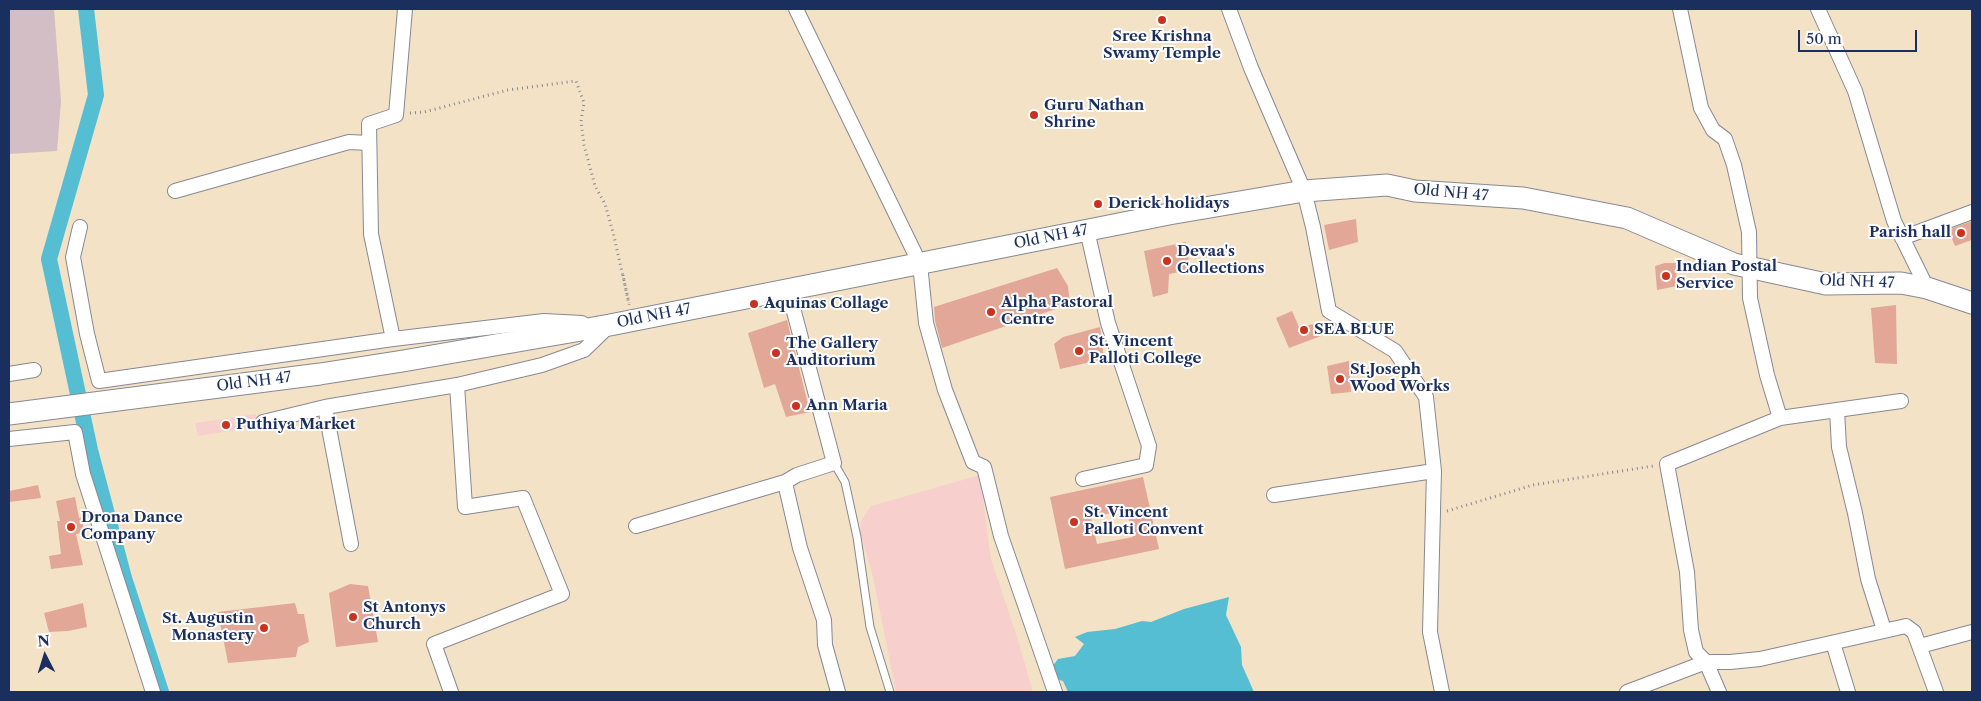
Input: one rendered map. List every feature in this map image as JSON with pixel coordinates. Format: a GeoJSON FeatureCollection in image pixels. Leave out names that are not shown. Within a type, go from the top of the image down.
{"type":"FeatureCollection","features":[{"type":"Feature","properties":{"kind":"main road","name":"Old NH 47"},"geometry":{"type":"LineString","coordinates":[[9,414],[320,374],[610,325],[1087,230],[1304,191],[1387,185],[1415,191],[1523,198],[1627,218],[1734,264],[1826,284],[1901,283],[1927,288],[1972,303]]}},
{"type":"Feature","properties":{"kind":"street"},"geometry":{"type":"LineString","coordinates":[[393,339],[371,234],[369,124],[396,115],[405,9]]}},
{"type":"Feature","properties":{"kind":"street"},"geometry":{"type":"LineString","coordinates":[[796,9],[920,264],[926,324],[945,390],[973,462],[984,467],[1000,536],[1055,692]]}},
{"type":"Feature","properties":{"kind":"street"},"geometry":{"type":"LineString","coordinates":[[1229,9],[1251,68],[1304,191],[1329,311],[1395,351],[1426,397],[1434,471],[1430,632],[1442,692]]}},
{"type":"Feature","properties":{"kind":"street"},"geometry":{"type":"LineString","coordinates":[[1680,9],[1700,108],[1713,130],[1725,139],[1734,165],[1749,232],[1750,298],[1757,333],[1780,418]]}},
{"type":"Feature","properties":{"kind":"street"},"geometry":{"type":"LineString","coordinates":[[1818,9],[1854,91],[1894,221],[1927,288]]}},
{"type":"Feature","properties":{"kind":"street"},"geometry":{"type":"LineString","coordinates":[[175,191],[349,142],[369,143]]}},
{"type":"Feature","properties":{"kind":"street"},"geometry":{"type":"LineString","coordinates":[[1902,238],[1972,212]]}},
{"type":"Feature","properties":{"kind":"street"},"geometry":{"type":"LineString","coordinates":[[80,227],[73,257],[87,334],[99,381],[393,339],[544,321],[610,325]]}},
{"type":"Feature","properties":{"kind":"street"},"geometry":{"type":"LineString","coordinates":[[1083,479],[1146,465],[1149,446],[1108,323],[1087,230]]}},
{"type":"Feature","properties":{"kind":"street"},"geometry":{"type":"LineString","coordinates":[[636,526],[785,482],[796,475],[834,462],[788,289]]}},
{"type":"Feature","properties":{"kind":"street"},"geometry":{"type":"LineString","coordinates":[[263,422],[326,407],[457,385],[542,365],[584,350],[610,325]]}},
{"type":"Feature","properties":{"kind":"street"},"geometry":{"type":"LineString","coordinates":[[9,374],[34,370]]}},
{"type":"Feature","properties":{"kind":"street"},"geometry":{"type":"LineString","coordinates":[[451,692],[434,644],[562,594],[523,498],[465,507],[457,385]]}},
{"type":"Feature","properties":{"kind":"street"},"geometry":{"type":"LineString","coordinates":[[1719,692],[1706,662],[1696,652],[1691,630],[1688,572],[1667,464],[1780,418],[1901,401]]}},
{"type":"Feature","properties":{"kind":"street"},"geometry":{"type":"LineString","coordinates":[[326,407],[351,544]]}},
{"type":"Feature","properties":{"kind":"street"},"geometry":{"type":"LineString","coordinates":[[1837,410],[1839,447],[1868,578],[1884,630]]}},
{"type":"Feature","properties":{"kind":"street"},"geometry":{"type":"LineString","coordinates":[[9,439],[75,432],[83,474],[153,692]]}},
{"type":"Feature","properties":{"kind":"street"},"geometry":{"type":"LineString","coordinates":[[1274,495],[1434,471]]}},
{"type":"Feature","properties":{"kind":"street"},"geometry":{"type":"LineString","coordinates":[[785,482],[800,548],[824,620],[824,645],[838,692]]}},
{"type":"Feature","properties":{"kind":"street"},"geometry":{"type":"LineString","coordinates":[[1627,692],[1706,662],[1760,659],[1906,626],[1914,632],[1936,692]]}},
{"type":"Feature","properties":{"kind":"street"},"geometry":{"type":"LineString","coordinates":[[1920,646],[1972,632]]}},
{"type":"Feature","properties":{"kind":"street"},"geometry":{"type":"LineString","coordinates":[[1834,643],[1848,692]]}},
{"type":"Feature","properties":{"kind":"lane"},"geometry":{"type":"LineString","coordinates":[[834,462],[844,482],[857,537],[870,627],[890,692]]}},
{"type":"Feature","properties":{"kind":"path"},"geometry":{"type":"LineString","coordinates":[[396,115],[424,112],[508,90],[576,81],[584,103],[580,121],[584,145],[595,186],[604,204],[613,232],[632,320]]}},
{"type":"Feature","properties":{"kind":"path"},"geometry":{"type":"LineString","coordinates":[[1432,515],[1533,485],[1667,464]]}},
{"type":"Feature","properties":{"kind":"shaded area"},"geometry":{"type":"Polygon","coordinates":[[[9,9],[54,9],[61,101],[57,151],[9,154],[9,9]]]}},
{"type":"Feature","properties":{"kind":"shaded area","name":"Puthiya Market"},"geometry":{"type":"Polygon","coordinates":[[[256,414],[257,427],[198,436],[195,423],[256,414]]]}},
{"type":"Feature","properties":{"kind":"shaded area"},"geometry":{"type":"Polygon","coordinates":[[[980,475],[991,559],[1033,692],[896,692],[873,577],[860,533],[861,520],[871,506],[980,475]]]}},
{"type":"Feature","properties":{"kind":"water"},"geometry":{"type":"Polygon","coordinates":[[[1229,597],[1226,615],[1241,647],[1242,665],[1254,692],[1068,692],[1063,681],[1053,678],[1052,667],[1058,659],[1075,656],[1084,644],[1075,637],[1087,632],[1115,629],[1142,621],[1151,622],[1184,609],[1229,597]]]}},
{"type":"Feature","properties":{"kind":"building"},"geometry":{"type":"Polygon","coordinates":[[[1356,219],[1358,242],[1329,250],[1324,225],[1356,219]]]}},
{"type":"Feature","properties":{"kind":"building","name":"Parish hall"},"geometry":{"type":"Polygon","coordinates":[[[1972,221],[1972,240],[1955,246],[1948,230],[1972,221]]]}},
{"type":"Feature","properties":{"kind":"building","name":"Devaa's Collections"},"geometry":{"type":"Polygon","coordinates":[[[1186,242],[1190,270],[1169,274],[1168,293],[1153,297],[1144,251],[1186,242]]]}},
{"type":"Feature","properties":{"kind":"building","name":"Indian Postal Service"},"geometry":{"type":"Polygon","coordinates":[[[1665,263],[1676,263],[1677,286],[1657,290],[1655,266],[1665,263]]]}},
{"type":"Feature","properties":{"kind":"building","name":"Alpha Pastoral Centre"},"geometry":{"type":"Polygon","coordinates":[[[1057,268],[1068,286],[1070,304],[942,348],[935,321],[934,307],[1057,268]]]}},
{"type":"Feature","properties":{"kind":"building"},"geometry":{"type":"Polygon","coordinates":[[[1896,305],[1897,364],[1875,363],[1871,308],[1896,305]]]}},
{"type":"Feature","properties":{"kind":"building","name":"SEA BLUE"},"geometry":{"type":"Polygon","coordinates":[[[1292,311],[1299,327],[1323,322],[1329,333],[1289,348],[1276,318],[1292,311]]]}},
{"type":"Feature","properties":{"kind":"building","name":"The Gallery Auditorium"},"geometry":{"type":"Polygon","coordinates":[[[787,320],[810,412],[786,417],[775,384],[764,388],[748,333],[787,320]]]}},
{"type":"Feature","properties":{"kind":"building","name":"St. Vincent Palloti College"},"geometry":{"type":"Polygon","coordinates":[[[1100,327],[1104,359],[1060,369],[1054,344],[1063,337],[1100,327]]]}},
{"type":"Feature","properties":{"kind":"building","name":"St.Joseph Wood Works"},"geometry":{"type":"Polygon","coordinates":[[[1349,361],[1351,392],[1331,394],[1327,366],[1349,361]]]}},
{"type":"Feature","properties":{"kind":"building","name":"St. Vincent Palloti Convent"},"geometry":{"type":"Polygon","coordinates":[[[1143,477],[1159,549],[1065,569],[1050,497],[1143,477]],[[1127,510],[1091,517],[1097,544],[1133,537],[1127,510]]]}},
{"type":"Feature","properties":{"kind":"building"},"geometry":{"type":"Polygon","coordinates":[[[38,485],[41,498],[9,502],[9,491],[38,485]]]}},
{"type":"Feature","properties":{"kind":"building"},"geometry":{"type":"Polygon","coordinates":[[[75,497],[79,518],[82,517],[84,533],[76,534],[83,565],[51,569],[49,556],[61,554],[57,521],[60,521],[56,501],[75,497]]]}},
{"type":"Feature","properties":{"kind":"building","name":"St Antonys Church"},"geometry":{"type":"Polygon","coordinates":[[[350,584],[368,586],[378,642],[336,647],[329,593],[350,584]]]}},
{"type":"Feature","properties":{"kind":"building"},"geometry":{"type":"Polygon","coordinates":[[[83,603],[87,627],[49,632],[44,613],[83,603]]]}},
{"type":"Feature","properties":{"kind":"building","name":"St. Augustin Monastery"},"geometry":{"type":"Polygon","coordinates":[[[295,603],[298,614],[304,614],[309,642],[298,647],[296,657],[228,663],[218,612],[295,603]]]}},
{"type":"Feature","properties":{"kind":"waterway"},"geometry":{"type":"LineString","coordinates":[[86,9],[96,95],[49,259],[90,450],[124,578],[161,692]]}},
{"type":"Feature","properties":{"kind":"place","name":"Sree Krishna Swamy Temple"},"geometry":{"type":"Point","coordinates":[1162,20]}},
{"type":"Feature","properties":{"kind":"place","name":"Guru Nathan Shrine"},"geometry":{"type":"Point","coordinates":[1034,115]}},
{"type":"Feature","properties":{"kind":"place","name":"Derick holidays"},"geometry":{"type":"Point","coordinates":[1098,204]}},
{"type":"Feature","properties":{"kind":"place","name":"Parish hall"},"geometry":{"type":"Point","coordinates":[1961,233]}},
{"type":"Feature","properties":{"kind":"place","name":"Devaa's Collections"},"geometry":{"type":"Point","coordinates":[1167,261]}},
{"type":"Feature","properties":{"kind":"place","name":"Indian Postal Service"},"geometry":{"type":"Point","coordinates":[1666,276]}},
{"type":"Feature","properties":{"kind":"place","name":"Aquinas Collage"},"geometry":{"type":"Point","coordinates":[754,304]}},
{"type":"Feature","properties":{"kind":"place","name":"Alpha Pastoral Centre"},"geometry":{"type":"Point","coordinates":[991,312]}},
{"type":"Feature","properties":{"kind":"place","name":"SEA BLUE"},"geometry":{"type":"Point","coordinates":[1304,330]}},
{"type":"Feature","properties":{"kind":"place","name":"St. Vincent Palloti College"},"geometry":{"type":"Point","coordinates":[1079,351]}},
{"type":"Feature","properties":{"kind":"place","name":"The Gallery Auditorium"},"geometry":{"type":"Point","coordinates":[776,353]}},
{"type":"Feature","properties":{"kind":"place","name":"St.Joseph Wood Works"},"geometry":{"type":"Point","coordinates":[1340,379]}},
{"type":"Feature","properties":{"kind":"place","name":"Ann Maria"},"geometry":{"type":"Point","coordinates":[796,406]}},
{"type":"Feature","properties":{"kind":"place","name":"Puthiya Market"},"geometry":{"type":"Point","coordinates":[226,425]}},
{"type":"Feature","properties":{"kind":"place","name":"St. Vincent Palloti Convent"},"geometry":{"type":"Point","coordinates":[1074,522]}},
{"type":"Feature","properties":{"kind":"place","name":"Drona Dance Company"},"geometry":{"type":"Point","coordinates":[71,527]}},
{"type":"Feature","properties":{"kind":"place","name":"St Antonys Church"},"geometry":{"type":"Point","coordinates":[353,617]}},
{"type":"Feature","properties":{"kind":"place","name":"St. Augustin Monastery"},"geometry":{"type":"Point","coordinates":[264,628]}}]}
